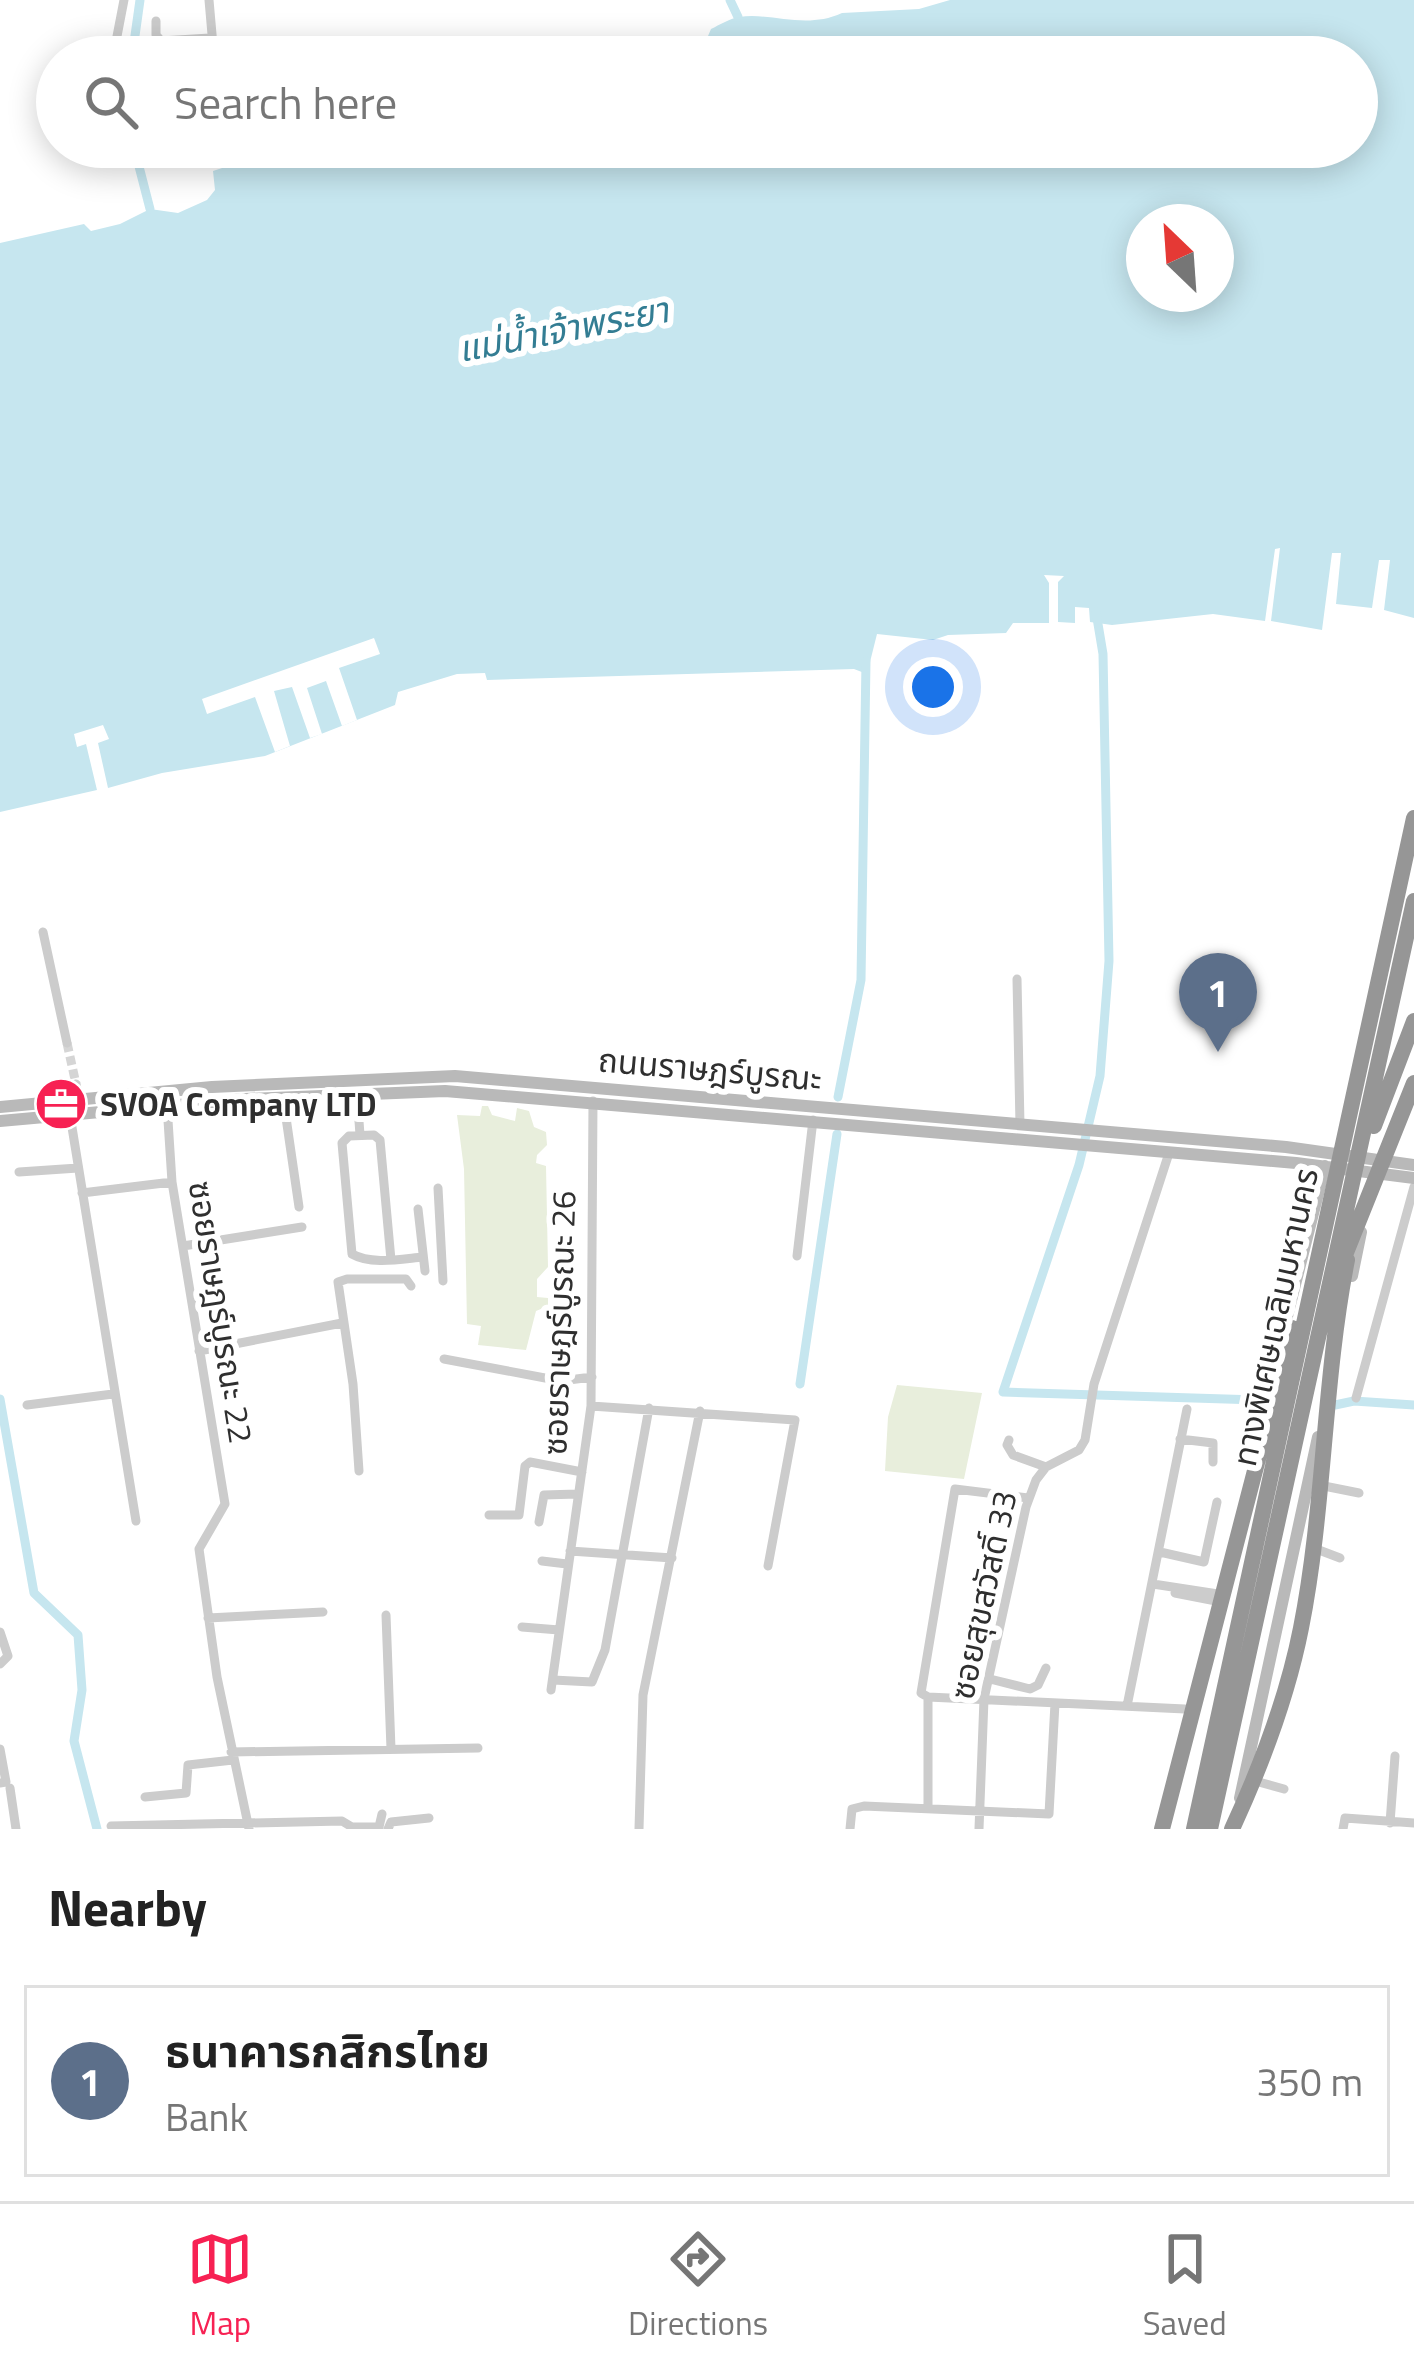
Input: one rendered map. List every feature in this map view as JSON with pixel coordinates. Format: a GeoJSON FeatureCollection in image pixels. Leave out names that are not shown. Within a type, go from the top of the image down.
{"type":"FeatureCollection","features":[{"type":"Feature","properties":{"kind":"highway","name":"ทางพิเศษเฉลิมมหานคร"},"geometry":{"type":"LineString","coordinates":[[1214,1829],[1226,1761],[1225,1725],[1414,818]]}},
{"type":"Feature","properties":{"kind":"highway","name":"ทางพิเศษเฉลิมมหานคร"},"geometry":{"type":"LineString","coordinates":[[1191,1829],[1225,1725],[1414,902]]}},
{"type":"Feature","properties":{"kind":"highway"},"geometry":{"type":"LineString","coordinates":[[1158,1829],[1293,1325],[1414,1021]]}},
{"type":"Feature","properties":{"kind":"highway"},"geometry":{"type":"LineString","coordinates":[[1344,1206],[1311,1331],[1414,1083]]}},
{"type":"Feature","properties":{"kind":"highway"},"geometry":{"type":"LineString","coordinates":[[1233,1829],[1276,1723],[1301,1627],[1334,1337],[1351,1242]]}},
{"type":"Feature","properties":{"kind":"main road","name":"ถนนราษฎร์บูรณะ"},"geometry":{"type":"LineString","coordinates":[[0,1107],[77,1092],[455,1076],[1020,1125],[1169,1153],[1414,1178]]}},
{"type":"Feature","properties":{"kind":"main road","name":"ถนนราษฎร์บูรณะ"},"geometry":{"type":"LineString","coordinates":[[0,1121],[284,1097],[445,1091],[813,1120],[1286,1147],[1414,1165]]}},
{"type":"Feature","properties":{"kind":"main road"},"geometry":{"type":"LineString","coordinates":[[1158,1829],[1325,1166]]}},
{"type":"Feature","properties":{"kind":"main road"},"geometry":{"type":"LineString","coordinates":[[1233,1829],[1373,1172]]}},
{"type":"Feature","properties":{"kind":"street"},"geometry":{"type":"LineString","coordinates":[[117,36],[124,0]]}},
{"type":"Feature","properties":{"kind":"street"},"geometry":{"type":"LineString","coordinates":[[209,0],[210,36]]}},
{"type":"Feature","properties":{"kind":"street"},"geometry":{"type":"LineString","coordinates":[[156,21],[157,36]]}},
{"type":"Feature","properties":{"kind":"street"},"geometry":{"type":"LineString","coordinates":[[43,932],[67,1043]]}},
{"type":"Feature","properties":{"kind":"street"},"geometry":{"type":"LineString","coordinates":[[1017,979],[1020,1125]]}},
{"type":"Feature","properties":{"kind":"street"},"geometry":{"type":"LineString","coordinates":[[356,1093],[360,1135]]}},
{"type":"Feature","properties":{"kind":"street"},"geometry":{"type":"LineString","coordinates":[[284,1097],[299,1207]]}},
{"type":"Feature","properties":{"kind":"street","name":"ซอยราษฎร์บูรณะ 26"},"geometry":{"type":"LineString","coordinates":[[593,1101],[591,1406],[552,1685],[594,1680],[605,1649],[622,1556]]}},
{"type":"Feature","properties":{"kind":"street","name":"ซอยราษฎร์บูรณะ 22"},"geometry":{"type":"LineString","coordinates":[[167,1105],[172,1182],[225,1504],[199,1549],[248,1826]]}},
{"type":"Feature","properties":{"kind":"street"},"geometry":{"type":"LineString","coordinates":[[70,1115],[136,1521]]}},
{"type":"Feature","properties":{"kind":"street"},"geometry":{"type":"LineString","coordinates":[[797,1256],[813,1120]]}},
{"type":"Feature","properties":{"kind":"street"},"geometry":{"type":"LineString","coordinates":[[391,1260],[380,1141],[374,1135],[349,1136],[342,1143],[352,1254],[359,1259],[391,1260],[423,1257]]}},
{"type":"Feature","properties":{"kind":"street","name":"ซอยสุขสวัสดิ์ 33"},"geometry":{"type":"LineString","coordinates":[[979,1829],[984,1699],[1028,1498],[1046,1467],[1079,1450],[1085,1440],[1094,1384],[1169,1153]]}},
{"type":"Feature","properties":{"kind":"street"},"geometry":{"type":"LineString","coordinates":[[19,1172],[78,1168]]}},
{"type":"Feature","properties":{"kind":"street"},"geometry":{"type":"LineString","coordinates":[[82,1193],[172,1182]]}},
{"type":"Feature","properties":{"kind":"street"},"geometry":{"type":"LineString","coordinates":[[1356,1398],[1414,1187]]}},
{"type":"Feature","properties":{"kind":"street"},"geometry":{"type":"LineString","coordinates":[[438,1188],[443,1281]]}},
{"type":"Feature","properties":{"kind":"street"},"geometry":{"type":"LineString","coordinates":[[418,1209],[425,1271]]}},
{"type":"Feature","properties":{"kind":"street"},"geometry":{"type":"LineString","coordinates":[[182,1246],[302,1227]]}},
{"type":"Feature","properties":{"kind":"street"},"geometry":{"type":"LineString","coordinates":[[359,1471],[338,1281],[406,1279],[411,1286]]}},
{"type":"Feature","properties":{"kind":"street"},"geometry":{"type":"LineString","coordinates":[[200,1351],[342,1324]]}},
{"type":"Feature","properties":{"kind":"street"},"geometry":{"type":"LineString","coordinates":[[444,1359],[556,1380],[592,1377]]}},
{"type":"Feature","properties":{"kind":"street"},"geometry":{"type":"LineString","coordinates":[[27,1405],[113,1394]]}},
{"type":"Feature","properties":{"kind":"street"},"geometry":{"type":"LineString","coordinates":[[591,1406],[795,1420],[768,1566]]}},
{"type":"Feature","properties":{"kind":"street"},"geometry":{"type":"LineString","coordinates":[[622,1556],[649,1408]]}},
{"type":"Feature","properties":{"kind":"street"},"geometry":{"type":"LineString","coordinates":[[1127,1706],[1187,1409]]}},
{"type":"Feature","properties":{"kind":"street"},"geometry":{"type":"LineString","coordinates":[[639,1829],[643,1695],[700,1411]]}},
{"type":"Feature","properties":{"kind":"street"},"geometry":{"type":"LineString","coordinates":[[1180,1439],[1211,1442],[1213,1462]]}},
{"type":"Feature","properties":{"kind":"street"},"geometry":{"type":"LineString","coordinates":[[1009,1440],[1013,1455],[1046,1467]]}},
{"type":"Feature","properties":{"kind":"street"},"geometry":{"type":"LineString","coordinates":[[489,1515],[519,1514],[525,1466],[530,1462],[581,1472]]}},
{"type":"Feature","properties":{"kind":"street"},"geometry":{"type":"LineString","coordinates":[[1307,1484],[1359,1492]]}},
{"type":"Feature","properties":{"kind":"street"},"geometry":{"type":"LineString","coordinates":[[1028,1498],[955,1489],[920,1690],[928,1697],[1186,1709]]}},
{"type":"Feature","properties":{"kind":"street"},"geometry":{"type":"LineString","coordinates":[[539,1522],[544,1495],[577,1494]]}},
{"type":"Feature","properties":{"kind":"street"},"geometry":{"type":"LineString","coordinates":[[1200,1591],[1217,1502]]}},
{"type":"Feature","properties":{"kind":"street"},"geometry":{"type":"LineString","coordinates":[[1294,1543],[1340,1558]]}},
{"type":"Feature","properties":{"kind":"street"},"geometry":{"type":"LineString","coordinates":[[570,1551],[672,1558]]}},
{"type":"Feature","properties":{"kind":"street"},"geometry":{"type":"LineString","coordinates":[[1160,1552],[1204,1562]]}},
{"type":"Feature","properties":{"kind":"street"},"geometry":{"type":"LineString","coordinates":[[542,1561],[567,1564]]}},
{"type":"Feature","properties":{"kind":"street"},"geometry":{"type":"LineString","coordinates":[[1152,1587],[1217,1598]]}},
{"type":"Feature","properties":{"kind":"street"},"geometry":{"type":"LineString","coordinates":[[1152,1587],[1200,1591],[1217,1598]]}},
{"type":"Feature","properties":{"kind":"street"},"geometry":{"type":"LineString","coordinates":[[1283,1590],[1299,1596],[1296,1627]]}},
{"type":"Feature","properties":{"kind":"street"},"geometry":{"type":"LineString","coordinates":[[208,1618],[322,1612]]}},
{"type":"Feature","properties":{"kind":"street"},"geometry":{"type":"LineString","coordinates":[[386,1615],[391,1749]]}},
{"type":"Feature","properties":{"kind":"street"},"geometry":{"type":"LineString","coordinates":[[522,1627],[559,1630]]}},
{"type":"Feature","properties":{"kind":"street"},"geometry":{"type":"LineString","coordinates":[[0,1632],[8,1656],[0,1664]]}},
{"type":"Feature","properties":{"kind":"street"},"geometry":{"type":"LineString","coordinates":[[990,1679],[1030,1689],[1038,1685],[1046,1668]]}},
{"type":"Feature","properties":{"kind":"street"},"geometry":{"type":"LineString","coordinates":[[928,1697],[928,1808]]}},
{"type":"Feature","properties":{"kind":"street"},"geometry":{"type":"LineString","coordinates":[[850,1829],[850,1814],[856,1807],[1050,1813],[1055,1703]]}},
{"type":"Feature","properties":{"kind":"street"},"geometry":{"type":"LineString","coordinates":[[145,1797],[186,1793],[188,1765],[232,1756],[478,1748]]}},
{"type":"Feature","properties":{"kind":"street"},"geometry":{"type":"LineString","coordinates":[[0,1749],[16,1829]]}},
{"type":"Feature","properties":{"kind":"street"},"geometry":{"type":"LineString","coordinates":[[1390,1822],[1395,1756]]}},
{"type":"Feature","properties":{"kind":"street"},"geometry":{"type":"LineString","coordinates":[[1244,1779],[1284,1789]]}},
{"type":"Feature","properties":{"kind":"street"},"geometry":{"type":"LineString","coordinates":[[111,1826],[342,1820],[352,1827],[380,1827],[382,1814]]}},
{"type":"Feature","properties":{"kind":"street"},"geometry":{"type":"LineString","coordinates":[[388,1829],[392,1822],[429,1818]]}},
{"type":"Feature","properties":{"kind":"street"},"geometry":{"type":"LineString","coordinates":[[1343,1829],[1345,1818],[1414,1823]]}},
{"type":"Feature","properties":{"kind":"green space"},"geometry":{"type":"Polygon","coordinates":[[[482,1106],[488,1106],[492,1115],[515,1121],[517,1108],[529,1111],[534,1127],[546,1132],[547,1145],[536,1163],[546,1166],[548,1267],[537,1279],[537,1297],[548,1298],[548,1306],[536,1311],[526,1350],[478,1345],[481,1326],[467,1324],[464,1169],[457,1115],[480,1116],[482,1106]]]}},
{"type":"Feature","properties":{"kind":"green space"},"geometry":{"type":"Polygon","coordinates":[[[897,1385],[982,1393],[964,1479],[885,1471],[888,1417],[897,1385]]]}},
{"type":"Feature","properties":{"kind":"water","name":"แม่น้ำเจ้าพระยา"},"geometry":{"type":"Polygon","coordinates":[[[950,0],[1414,0],[1414,618],[1384,610],[1390,560],[1379,560],[1372,608],[1336,604],[1341,553],[1332,553],[1322,630],[1271,621],[1280,548],[1275,549],[1265,621],[1213,614],[1112,625],[1090,622],[1089,608],[1075,607],[1075,623],[1058,622],[1058,582],[1064,576],[1044,575],[1049,583],[1049,623],[1013,623],[1006,633],[933,640],[877,634],[867,674],[854,669],[487,680],[485,673],[457,674],[398,692],[395,705],[265,756],[162,773],[108,788],[98,743],[109,739],[103,725],[74,734],[77,747],[86,744],[97,790],[0,812],[0,243],[84,224],[91,231],[150,209],[178,213],[207,200],[215,190],[213,171],[222,168],[1378,168],[1378,36],[708,36],[711,29],[736,18],[828,18],[919,9],[950,0]]]}},
{"type":"Feature","properties":{"kind":"pier"},"geometry":{"type":"Polygon","coordinates":[[[374,638],[380,654],[339,668],[357,720],[342,726],[326,681],[307,688],[322,734],[310,738],[292,687],[274,691],[290,746],[275,752],[255,697],[207,714],[202,699],[374,638]]]}},
{"type":"Feature","properties":{"kind":"waterway"},"geometry":{"type":"LineString","coordinates":[[135,36],[140,0]]}},
{"type":"Feature","properties":{"kind":"waterway"},"geometry":{"type":"LineString","coordinates":[[730,0],[738,17]]}},
{"type":"Feature","properties":{"kind":"waterway"},"geometry":{"type":"LineString","coordinates":[[139,168],[150,209]]}},
{"type":"Feature","properties":{"kind":"waterway"},"geometry":{"type":"LineString","coordinates":[[1096,612],[1103,654],[1109,961],[1100,1076],[1079,1165],[1003,1392],[1258,1400]]}},
{"type":"Feature","properties":{"kind":"waterway"},"geometry":{"type":"LineString","coordinates":[[838,1097],[861,980],[866,661]]}},
{"type":"Feature","properties":{"kind":"waterway"},"geometry":{"type":"LineString","coordinates":[[800,1384],[837,1134]]}},
{"type":"Feature","properties":{"kind":"waterway"},"geometry":{"type":"LineString","coordinates":[[0,1399],[34,1593],[78,1635],[82,1690],[74,1741],[97,1829]]}},
{"type":"Feature","properties":{"kind":"waterway"},"geometry":{"type":"LineString","coordinates":[[1335,1405],[1354,1401],[1414,1405]]}},
{"type":"Feature","properties":{"kind":"tunnel"},"geometry":{"type":"LineString","coordinates":[[67,1043],[76,1084]]}},
{"type":"Feature","properties":{"kind":"place","name":"ธนาคารกสิกรไทย"},"geometry":{"type":"Point","coordinates":[1218,1052]}},
{"type":"Feature","properties":{"kind":"place","name":"SVOA Company LTD"},"geometry":{"type":"Point","coordinates":[61,1104]}}]}
